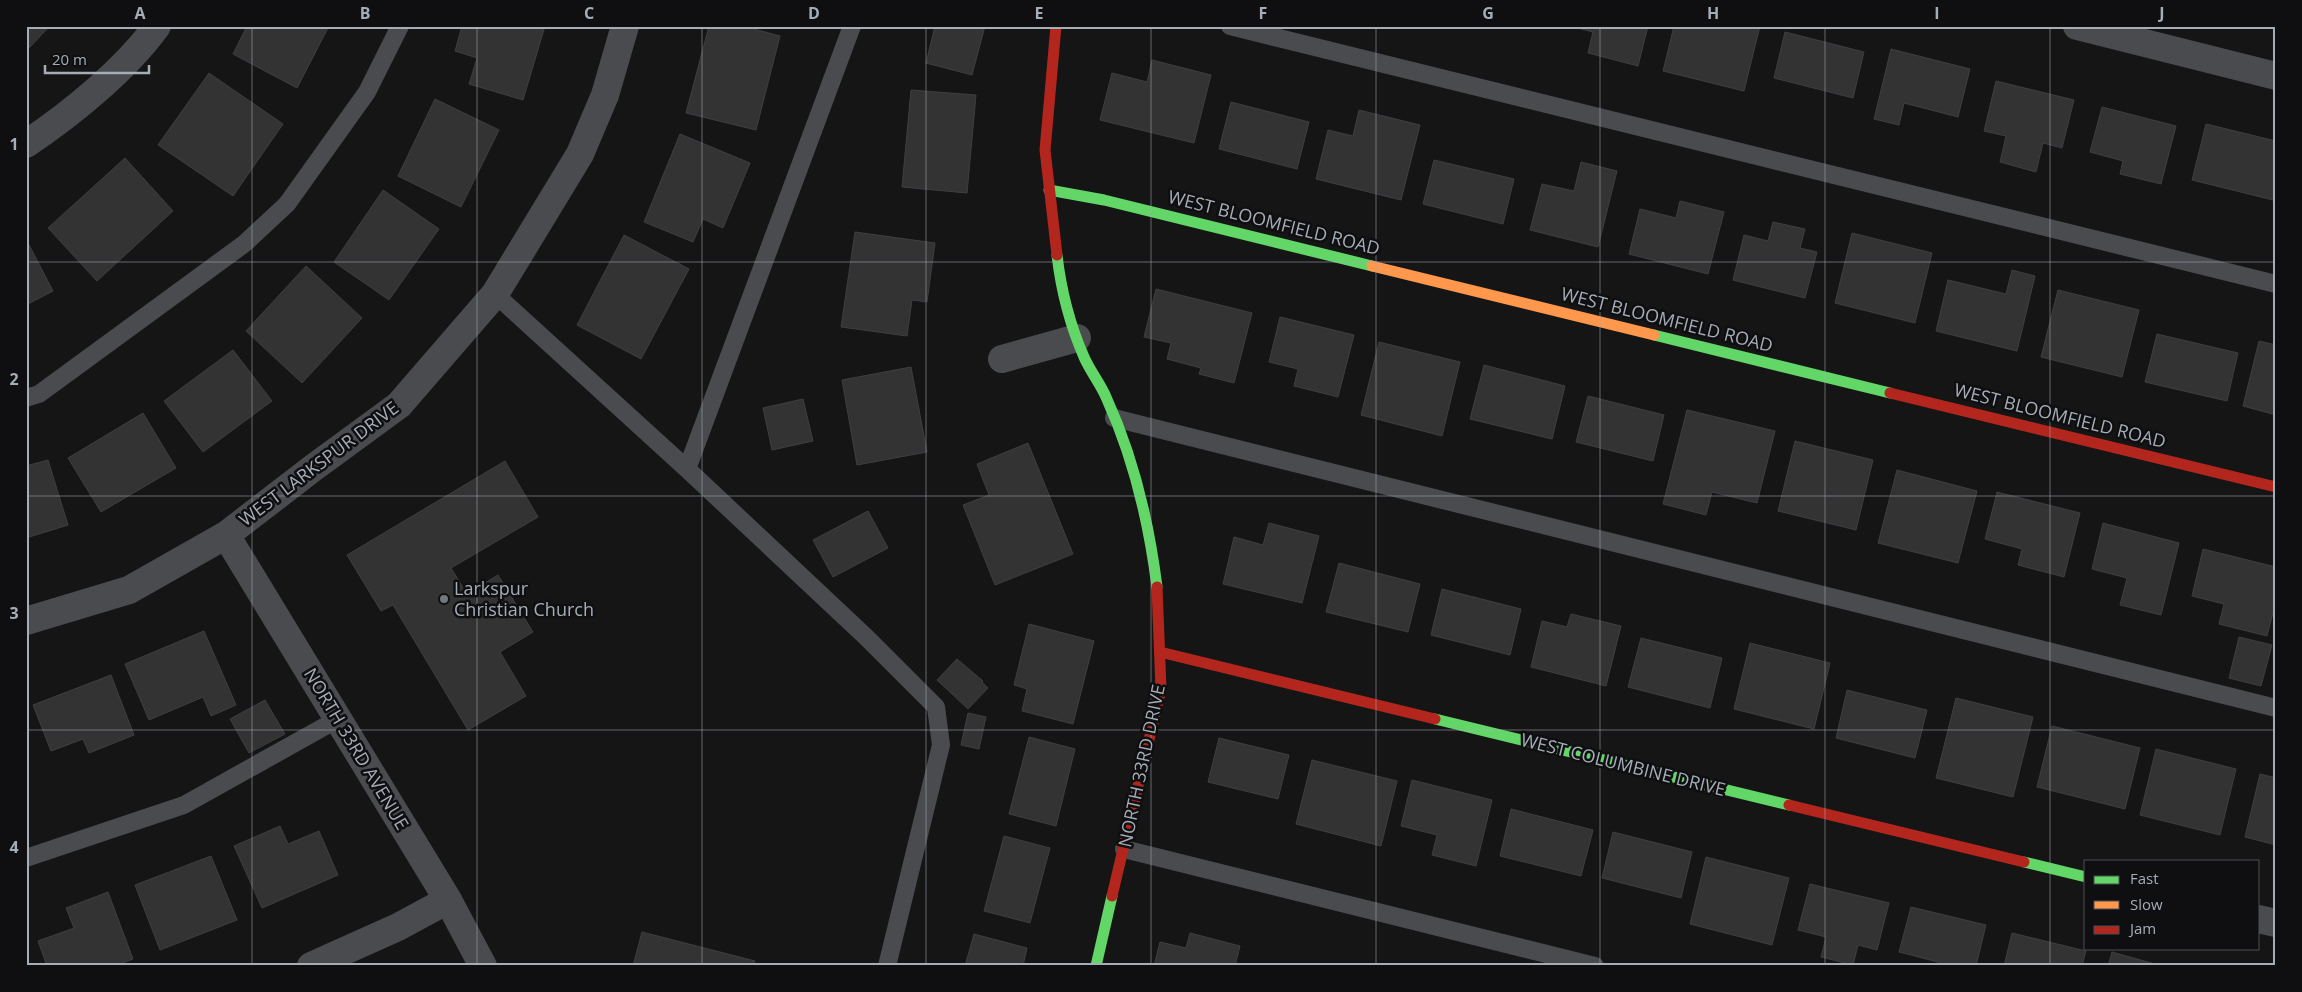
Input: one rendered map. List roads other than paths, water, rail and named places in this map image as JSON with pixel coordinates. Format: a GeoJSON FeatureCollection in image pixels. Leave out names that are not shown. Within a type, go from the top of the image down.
{"type":"FeatureCollection","features":[{"type":"Feature","properties":{"kind":"street"},"geometry":{"type":"LineString","coordinates":[[26,144],[53,126],[105,81],[157,26]]}},
{"type":"Feature","properties":{"kind":"street","name":"WEST LARKSPUR DRIVE"},"geometry":{"type":"LineString","coordinates":[[26,621],[129,590],[226,535],[399,405],[495,294],[580,154],[605,95],[625,26]]}},
{"type":"Feature","properties":{"kind":"street","name":"NORTH 33RD DRIVE"},"geometry":{"type":"LineString","coordinates":[[1056,26],[1045,150],[1060,269],[1068,313],[1084,358],[1106,397],[1134,470],[1152,544],[1159,602],[1161,689],[1096,966]]}},
{"type":"Feature","properties":{"kind":"street"},"geometry":{"type":"LineString","coordinates":[[2077,26],[2276,76]]}},
{"type":"Feature","properties":{"kind":"street","name":"WEST BLOOMFIELD ROAD"},"geometry":{"type":"LineString","coordinates":[[1050,190],[1104,200],[2276,487]]}},
{"type":"Feature","properties":{"kind":"street"},"geometry":{"type":"LineString","coordinates":[[1002,358],[1077,338]]}},
{"type":"Feature","properties":{"kind":"street","name":"NORTH 33RD AVENUE"},"geometry":{"type":"LineString","coordinates":[[226,535],[448,900],[482,966]]}},
{"type":"Feature","properties":{"kind":"street","name":"WEST COLUMBINE DRIVE"},"geometry":{"type":"LineString","coordinates":[[1160,652],[2084,877]]}},
{"type":"Feature","properties":{"kind":"street"},"geometry":{"type":"LineString","coordinates":[[311,966],[398,927],[448,900]]}},
{"type":"Feature","properties":{"kind":"street"},"geometry":{"type":"LineString","coordinates":[[2260,919],[2276,923]]}},
{"type":"Feature","properties":{"kind":"lane"},"geometry":{"type":"LineString","coordinates":[[26,398],[39,394],[244,244],[287,204],[367,92],[400,26]]}},
{"type":"Feature","properties":{"kind":"lane"},"geometry":{"type":"LineString","coordinates":[[687,468],[852,26]]}},
{"type":"Feature","properties":{"kind":"lane"},"geometry":{"type":"LineString","coordinates":[[1230,26],[2276,284]]}},
{"type":"Feature","properties":{"kind":"lane"},"geometry":{"type":"LineString","coordinates":[[495,294],[687,468],[866,637],[936,707],[941,745],[886,966]]}},
{"type":"Feature","properties":{"kind":"lane"},"geometry":{"type":"LineString","coordinates":[[1114,418],[2276,708]]}},
{"type":"Feature","properties":{"kind":"lane"},"geometry":{"type":"LineString","coordinates":[[26,858],[184,805],[338,719]]}},
{"type":"Feature","properties":{"kind":"lane"},"geometry":{"type":"LineString","coordinates":[[1124,849],[1595,966]]}},
{"type":"Feature","properties":{"kind":"place","name":"Larkspur Christian Church"},"geometry":{"type":"Point","coordinates":[444,599]}}]}
